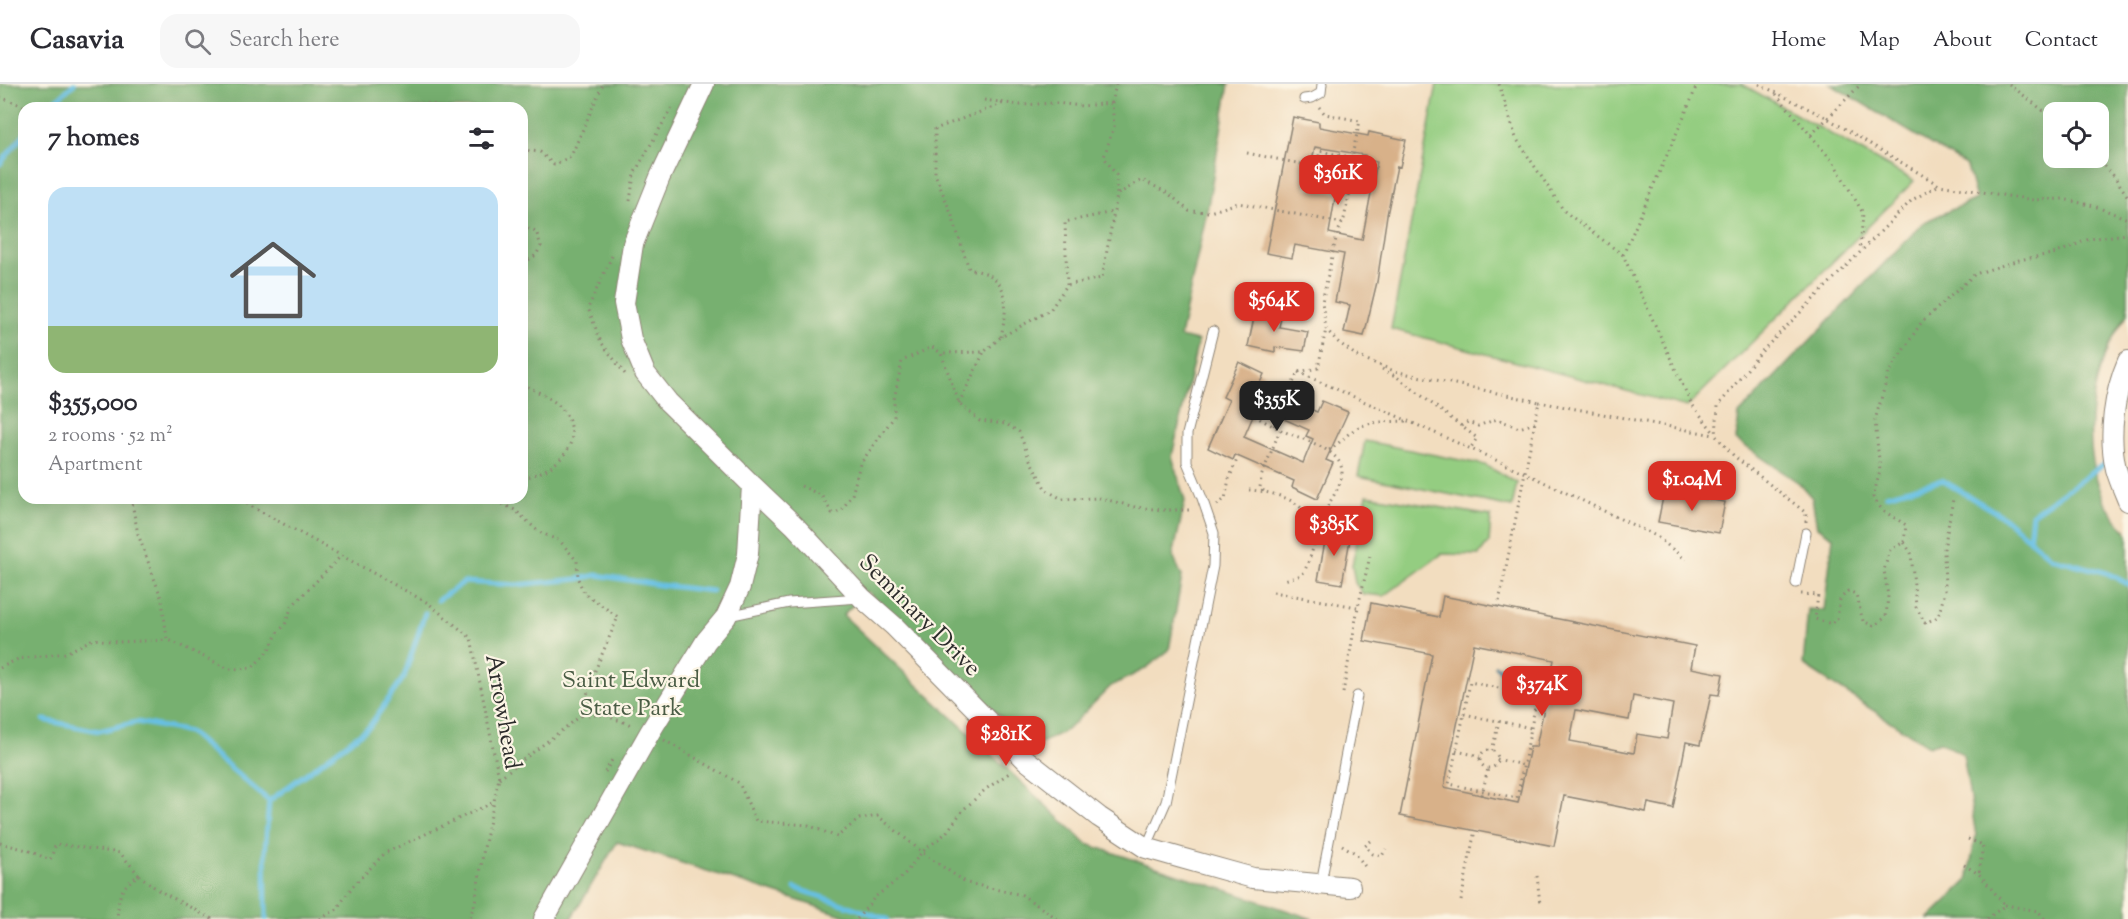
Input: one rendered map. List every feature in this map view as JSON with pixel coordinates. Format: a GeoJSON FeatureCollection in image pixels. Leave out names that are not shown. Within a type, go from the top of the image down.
{"type":"FeatureCollection","features":[{"type":"Feature","properties":{"kind":"street","name":"Seminary Drive"},"geometry":{"type":"LineString","coordinates":[[704,84],[660,177],[633,244],[624,303],[632,339],[645,373],[668,402],[794,525],[862,598],[894,626],[1026,760],[1099,816],[1146,848],[1253,878],[1350,887]]}},
{"type":"Feature","properties":{"kind":"street"},"geometry":{"type":"LineString","coordinates":[[2128,361],[2118,390],[2113,430],[2116,470],[2128,501]]}},
{"type":"Feature","properties":{"kind":"street"},"geometry":{"type":"LineString","coordinates":[[544,919],[641,725],[726,617],[740,587],[748,554],[752,485]]}},
{"type":"Feature","properties":{"kind":"lane"},"geometry":{"type":"LineString","coordinates":[[1308,99],[1321,93],[1322,84]]}},
{"type":"Feature","properties":{"kind":"lane"},"geometry":{"type":"LineString","coordinates":[[1146,848],[1166,802],[1213,566],[1214,533],[1187,462],[1187,434],[1213,331]]}},
{"type":"Feature","properties":{"kind":"lane"},"geometry":{"type":"LineString","coordinates":[[1796,583],[1806,533]]}},
{"type":"Feature","properties":{"kind":"lane"},"geometry":{"type":"LineString","coordinates":[[726,617],[789,603],[862,598]]}},
{"type":"Feature","properties":{"kind":"lane"},"geometry":{"type":"LineString","coordinates":[[1321,884],[1357,696]]}},
{"type":"Feature","properties":{"kind":"path"},"geometry":{"type":"LineString","coordinates":[[528,151],[540,152],[554,165],[571,156],[603,84]]}},
{"type":"Feature","properties":{"kind":"path"},"geometry":{"type":"LineString","coordinates":[[1067,285],[1101,278],[1117,195],[1116,175],[1104,157],[1114,126],[1112,103],[1116,84]]}},
{"type":"Feature","properties":{"kind":"path"},"geometry":{"type":"LineString","coordinates":[[1499,84],[1516,138],[1564,211],[1623,255],[1691,403],[1734,456],[1806,513],[1806,533]]}},
{"type":"Feature","properties":{"kind":"path"},"geometry":{"type":"LineString","coordinates":[[1623,255],[1697,84]]}},
{"type":"Feature","properties":{"kind":"path"},"geometry":{"type":"LineString","coordinates":[[1758,84],[1827,118],[1939,185],[2033,200],[2063,199],[2094,206],[2128,219]]}},
{"type":"Feature","properties":{"kind":"path"},"geometry":{"type":"LineString","coordinates":[[1810,135],[1862,84]]}},
{"type":"Feature","properties":{"kind":"path"},"geometry":{"type":"LineString","coordinates":[[2009,84],[2043,110]]}},
{"type":"Feature","properties":{"kind":"path"},"geometry":{"type":"LineString","coordinates":[[1774,92],[1834,163],[1863,213],[1860,252]]}},
{"type":"Feature","properties":{"kind":"path"},"geometry":{"type":"LineString","coordinates":[[0,96],[18,103]]}},
{"type":"Feature","properties":{"kind":"path"},"geometry":{"type":"LineString","coordinates":[[1298,372],[1318,368],[1326,329],[1323,302],[1336,234],[1342,223],[1356,163],[1353,151],[1360,121],[1325,114],[1308,99]]}},
{"type":"Feature","properties":{"kind":"path"},"geometry":{"type":"LineString","coordinates":[[984,100],[1020,105],[1082,106],[1112,103]]}},
{"type":"Feature","properties":{"kind":"path"},"geometry":{"type":"LineString","coordinates":[[1001,337],[1006,312],[1003,287],[990,275],[969,269],[952,216],[935,174],[935,129],[1004,103]]}},
{"type":"Feature","properties":{"kind":"path"},"geometry":{"type":"LineString","coordinates":[[629,207],[634,174],[673,104]]}},
{"type":"Feature","properties":{"kind":"path"},"geometry":{"type":"LineString","coordinates":[[1349,191],[1313,185],[1320,151],[1354,158]]}},
{"type":"Feature","properties":{"kind":"path"},"geometry":{"type":"LineString","coordinates":[[1247,153],[1316,167]]}},
{"type":"Feature","properties":{"kind":"path"},"geometry":{"type":"LineString","coordinates":[[2106,168],[2128,197]]}},
{"type":"Feature","properties":{"kind":"path"},"geometry":{"type":"LineString","coordinates":[[1117,195],[1142,180],[1168,193],[1189,211],[1210,212],[1238,203],[1342,223]]}},
{"type":"Feature","properties":{"kind":"path"},"geometry":{"type":"LineString","coordinates":[[1716,436],[1718,406],[1760,353],[1912,200],[1939,185]]}},
{"type":"Feature","properties":{"kind":"path"},"geometry":{"type":"LineString","coordinates":[[959,403],[984,352],[1001,337],[1050,310],[1067,285],[1065,222],[1113,212]]}},
{"type":"Feature","properties":{"kind":"path"},"geometry":{"type":"LineString","coordinates":[[528,229],[536,231],[541,246],[536,255],[528,260]]}},
{"type":"Feature","properties":{"kind":"path"},"geometry":{"type":"LineString","coordinates":[[1953,499],[1944,549],[1944,592],[1938,616],[1925,622],[1916,607],[1911,553],[1904,542],[1906,525],[1882,510],[1873,497],[1880,471],[1875,420],[1888,372],[1922,323],[1975,274],[2019,260],[2057,254],[2089,240],[2128,234]]}},
{"type":"Feature","properties":{"kind":"path"},"geometry":{"type":"LineString","coordinates":[[615,249],[588,308],[601,342],[628,377]]}},
{"type":"Feature","properties":{"kind":"path"},"geometry":{"type":"LineString","coordinates":[[1326,329],[1338,342],[1357,356],[1397,377],[1477,438],[1470,449]]}},
{"type":"Feature","properties":{"kind":"path"},"geometry":{"type":"LineString","coordinates":[[801,486],[821,495],[832,513],[842,511],[852,495],[860,464],[894,417],[894,400],[902,361],[932,347],[941,353],[984,352]]}},
{"type":"Feature","properties":{"kind":"path"},"geometry":{"type":"LineString","coordinates":[[941,353],[959,403],[980,421],[1006,424],[1019,432],[1029,458],[1046,490],[1062,499],[1100,498],[1135,507],[1163,510],[1206,509],[1218,505],[1224,499],[1238,457]]}},
{"type":"Feature","properties":{"kind":"path"},"geometry":{"type":"LineString","coordinates":[[1373,364],[1394,371],[1539,402],[1716,436]]}},
{"type":"Feature","properties":{"kind":"path"},"geometry":{"type":"LineString","coordinates":[[1298,372],[1525,473],[1656,536],[1686,560]]}},
{"type":"Feature","properties":{"kind":"path"},"geometry":{"type":"LineString","coordinates":[[1275,426],[1298,372]]}},
{"type":"Feature","properties":{"kind":"path"},"geometry":{"type":"LineString","coordinates":[[528,387],[550,399],[565,412],[572,430],[571,444],[562,458],[537,475],[528,477]]}},
{"type":"Feature","properties":{"kind":"path"},"geometry":{"type":"LineString","coordinates":[[1498,607],[1539,402]]}},
{"type":"Feature","properties":{"kind":"path"},"geometry":{"type":"LineString","coordinates":[[1249,413],[1280,430],[1328,451],[1340,462],[1341,477],[1317,533],[1309,563],[1302,575],[1284,580]]}},
{"type":"Feature","properties":{"kind":"path"},"geometry":{"type":"LineString","coordinates":[[1461,426],[1468,422],[1478,426],[1497,419],[1519,428],[1535,423]]}},
{"type":"Feature","properties":{"kind":"path"},"geometry":{"type":"LineString","coordinates":[[1328,451],[1352,431],[1362,426],[1375,422],[1408,421]]}},
{"type":"Feature","properties":{"kind":"path"},"geometry":{"type":"LineString","coordinates":[[1280,430],[1261,477],[1260,488],[1297,504],[1306,513],[1317,533]]}},
{"type":"Feature","properties":{"kind":"path"},"geometry":{"type":"LineString","coordinates":[[1248,490],[1266,492]]}},
{"type":"Feature","properties":{"kind":"path"},"geometry":{"type":"LineString","coordinates":[[132,504],[138,534],[162,600],[166,639],[229,669],[252,668],[269,650],[285,624],[292,606],[341,556]]}},
{"type":"Feature","properties":{"kind":"path","name":"Arrowhead"},"geometry":{"type":"LineString","coordinates":[[247,504],[428,603],[471,638],[499,778],[475,903],[469,919]]}},
{"type":"Feature","properties":{"kind":"path"},"geometry":{"type":"LineString","coordinates":[[502,504],[515,510],[539,532],[560,541],[577,561],[578,579],[584,593],[618,617],[591,680],[582,714]]}},
{"type":"Feature","properties":{"kind":"path"},"geometry":{"type":"LineString","coordinates":[[1796,593],[1818,595],[1815,619],[1832,624],[1837,618],[1840,599],[1848,591],[1856,594],[1863,621],[1874,626],[1886,617],[1888,596],[1884,570],[1890,550],[1904,542]]}},
{"type":"Feature","properties":{"kind":"path"},"geometry":{"type":"LineString","coordinates":[[1343,693],[1358,607],[1370,556]]}},
{"type":"Feature","properties":{"kind":"path"},"geometry":{"type":"LineString","coordinates":[[1273,592],[1358,607]]}},
{"type":"Feature","properties":{"kind":"path"},"geometry":{"type":"LineString","coordinates":[[0,668],[18,659],[66,653],[93,639],[117,642],[169,640]]}},
{"type":"Feature","properties":{"kind":"path"},"geometry":{"type":"LineString","coordinates":[[1470,682],[1537,696],[1531,728],[1516,798],[1482,793],[1449,784],[1470,682]]}},
{"type":"Feature","properties":{"kind":"path"},"geometry":{"type":"LineString","coordinates":[[499,778],[582,714],[651,702],[646,710]]}},
{"type":"Feature","properties":{"kind":"path"},"geometry":{"type":"LineString","coordinates":[[582,714],[604,715],[641,725],[739,783],[756,820],[808,825],[837,837],[859,819],[878,816],[922,852],[967,884],[1022,895],[1058,919]]}},
{"type":"Feature","properties":{"kind":"path"},"geometry":{"type":"LineString","coordinates":[[1464,714],[1531,728]]}},
{"type":"Feature","properties":{"kind":"path"},"geometry":{"type":"LineString","coordinates":[[1499,721],[1492,751],[1497,759],[1523,765]]}},
{"type":"Feature","properties":{"kind":"path"},"geometry":{"type":"LineString","coordinates":[[1480,756],[1485,751],[1492,751]]}},
{"type":"Feature","properties":{"kind":"path"},"geometry":{"type":"LineString","coordinates":[[1456,752],[1480,756]]}},
{"type":"Feature","properties":{"kind":"path"},"geometry":{"type":"LineString","coordinates":[[603,775],[615,755]]}},
{"type":"Feature","properties":{"kind":"path"},"geometry":{"type":"LineString","coordinates":[[1480,756],[1483,765],[1488,768]]}},
{"type":"Feature","properties":{"kind":"path"},"geometry":{"type":"LineString","coordinates":[[1482,793],[1488,768],[1494,765],[1497,759]]}},
{"type":"Feature","properties":{"kind":"path"},"geometry":{"type":"LineString","coordinates":[[857,919],[875,897],[903,876],[922,852],[946,833],[963,810],[986,789],[1026,760]]}},
{"type":"Feature","properties":{"kind":"path"},"geometry":{"type":"LineString","coordinates":[[320,919],[336,910],[352,886],[385,854],[494,802]]}},
{"type":"Feature","properties":{"kind":"path"},"geometry":{"type":"LineString","coordinates":[[1461,902],[1475,830]]}},
{"type":"Feature","properties":{"kind":"path"},"geometry":{"type":"LineString","coordinates":[[1968,838],[1983,845],[1979,874]]}},
{"type":"Feature","properties":{"kind":"path"},"geometry":{"type":"LineString","coordinates":[[1371,841],[1365,846],[1373,854],[1382,856],[1386,849]]}},
{"type":"Feature","properties":{"kind":"path"},"geometry":{"type":"LineString","coordinates":[[0,843],[27,850],[50,860],[56,844],[120,853],[139,875],[158,890],[212,919]]}},
{"type":"Feature","properties":{"kind":"path"},"geometry":{"type":"LineString","coordinates":[[1342,845],[1355,853],[1367,869]]}},
{"type":"Feature","properties":{"kind":"path"},"geometry":{"type":"LineString","coordinates":[[1964,865],[1979,874],[2005,905],[2038,911],[2045,919]]}},
{"type":"Feature","properties":{"kind":"path"},"geometry":{"type":"LineString","coordinates":[[117,919],[118,903],[124,885],[139,875]]}},
{"type":"Feature","properties":{"kind":"path"},"geometry":{"type":"LineString","coordinates":[[1537,876],[1540,904]]}},
{"type":"Feature","properties":{"kind":"path"},"geometry":{"type":"LineString","coordinates":[[1987,919],[2005,905]]}},
{"type":"Feature","properties":{"kind":"green space","name":"Saint Edward State Park"},"geometry":{"type":"Polygon","coordinates":[[[0,84],[1229,84],[1207,211],[1180,337],[1198,341],[1172,456],[1185,501],[1173,556],[1182,576],[1169,650],[1145,669],[1111,686],[1067,730],[1033,747],[867,591],[843,615],[1087,844],[1313,919],[855,919],[617,842],[571,919],[0,919],[0,84]]]}},
{"type":"Feature","properties":{"kind":"green space"},"geometry":{"type":"Polygon","coordinates":[[[1437,84],[1742,84],[1914,181],[1687,407],[1391,329],[1437,84]]]}},
{"type":"Feature","properties":{"kind":"green space"},"geometry":{"type":"Polygon","coordinates":[[[1830,84],[2128,84],[2128,314],[2115,335],[2097,381],[2092,406],[2091,431],[2092,456],[2097,481],[2108,508],[2128,534],[2128,919],[1928,919],[1967,881],[1976,836],[1963,754],[1940,742],[1928,746],[1803,665],[1808,609],[1824,610],[1833,537],[1817,527],[1812,498],[1799,483],[1736,440],[1739,414],[1924,222],[1976,199],[1967,166],[1830,84]]]}},
{"type":"Feature","properties":{"kind":"green space"},"geometry":{"type":"Polygon","coordinates":[[[1365,441],[1485,465],[1517,483],[1512,507],[1358,476],[1365,441]]]}},
{"type":"Feature","properties":{"kind":"green space"},"geometry":{"type":"Polygon","coordinates":[[[1367,495],[1491,516],[1489,542],[1479,555],[1442,554],[1384,596],[1363,594],[1355,583],[1352,565],[1367,495]]]}},
{"type":"Feature","properties":{"kind":"water"},"geometry":{"type":"Polygon","coordinates":[[[1495,665],[1506,670],[1517,669],[1517,671],[1502,682],[1502,674],[1495,665]]]}},
{"type":"Feature","properties":{"kind":"building"},"geometry":{"type":"Polygon","coordinates":[[[1293,117],[1319,122],[1319,127],[1368,136],[1369,132],[1406,140],[1400,167],[1397,166],[1377,282],[1364,336],[1344,332],[1350,305],[1335,302],[1344,254],[1295,245],[1292,258],[1266,253],[1293,117]],[[1315,147],[1306,188],[1336,193],[1329,233],[1362,240],[1377,162],[1364,159],[1365,155],[1315,147]]]}},
{"type":"Feature","properties":{"kind":"building"},"geometry":{"type":"Polygon","coordinates":[[[1256,308],[1282,313],[1279,327],[1308,332],[1304,351],[1275,347],[1275,352],[1248,346],[1256,308]]]}},
{"type":"Feature","properties":{"kind":"building"},"geometry":{"type":"Polygon","coordinates":[[[1239,362],[1264,374],[1259,385],[1283,398],[1317,412],[1322,401],[1348,412],[1326,460],[1333,463],[1317,499],[1292,487],[1294,481],[1235,455],[1233,460],[1208,448],[1229,400],[1223,397],[1239,362]],[[1257,407],[1244,437],[1303,463],[1313,439],[1306,436],[1309,430],[1257,407]]]}},
{"type":"Feature","properties":{"kind":"building"},"geometry":{"type":"Polygon","coordinates":[[[1664,492],[1725,502],[1719,533],[1658,522],[1664,492]]]}},
{"type":"Feature","properties":{"kind":"building"},"geometry":{"type":"Polygon","coordinates":[[[1327,530],[1351,534],[1342,584],[1318,580],[1327,530]]]}},
{"type":"Feature","properties":{"kind":"building"},"geometry":{"type":"Polygon","coordinates":[[[1443,596],[1695,646],[1691,668],[1723,674],[1719,695],[1711,694],[1700,745],[1686,742],[1673,808],[1648,803],[1646,812],[1564,796],[1554,846],[1400,816],[1432,654],[1364,641],[1371,603],[1439,617],[1443,596]],[[1474,644],[1444,787],[1518,803],[1530,747],[1536,747],[1554,660],[1474,644]],[[1633,696],[1629,720],[1576,710],[1570,741],[1634,753],[1637,734],[1667,739],[1673,704],[1633,696]]]}},
{"type":"Feature","properties":{"kind":"waterway"},"geometry":{"type":"LineString","coordinates":[[54,102],[74,84]]}},
{"type":"Feature","properties":{"kind":"waterway"},"geometry":{"type":"LineString","coordinates":[[0,164],[18,142]]}},
{"type":"Feature","properties":{"kind":"waterway"},"geometry":{"type":"LineString","coordinates":[[2029,540],[2032,514],[2104,464]]}},
{"type":"Feature","properties":{"kind":"waterway"},"geometry":{"type":"LineString","coordinates":[[1886,495],[1942,480],[2002,516],[2052,558],[2107,573],[2128,584]]}},
{"type":"Feature","properties":{"kind":"waterway"},"geometry":{"type":"LineString","coordinates":[[438,600],[464,582],[516,585],[597,575],[712,591]]}},
{"type":"Feature","properties":{"kind":"waterway"},"geometry":{"type":"LineString","coordinates":[[266,919],[265,852],[269,801],[369,727],[404,677],[425,613]]}},
{"type":"Feature","properties":{"kind":"waterway"},"geometry":{"type":"LineString","coordinates":[[44,720],[99,731],[137,722],[189,732],[269,801]]}},
{"type":"Feature","properties":{"kind":"waterway"},"geometry":{"type":"LineString","coordinates":[[795,888],[887,919]]}}]}
